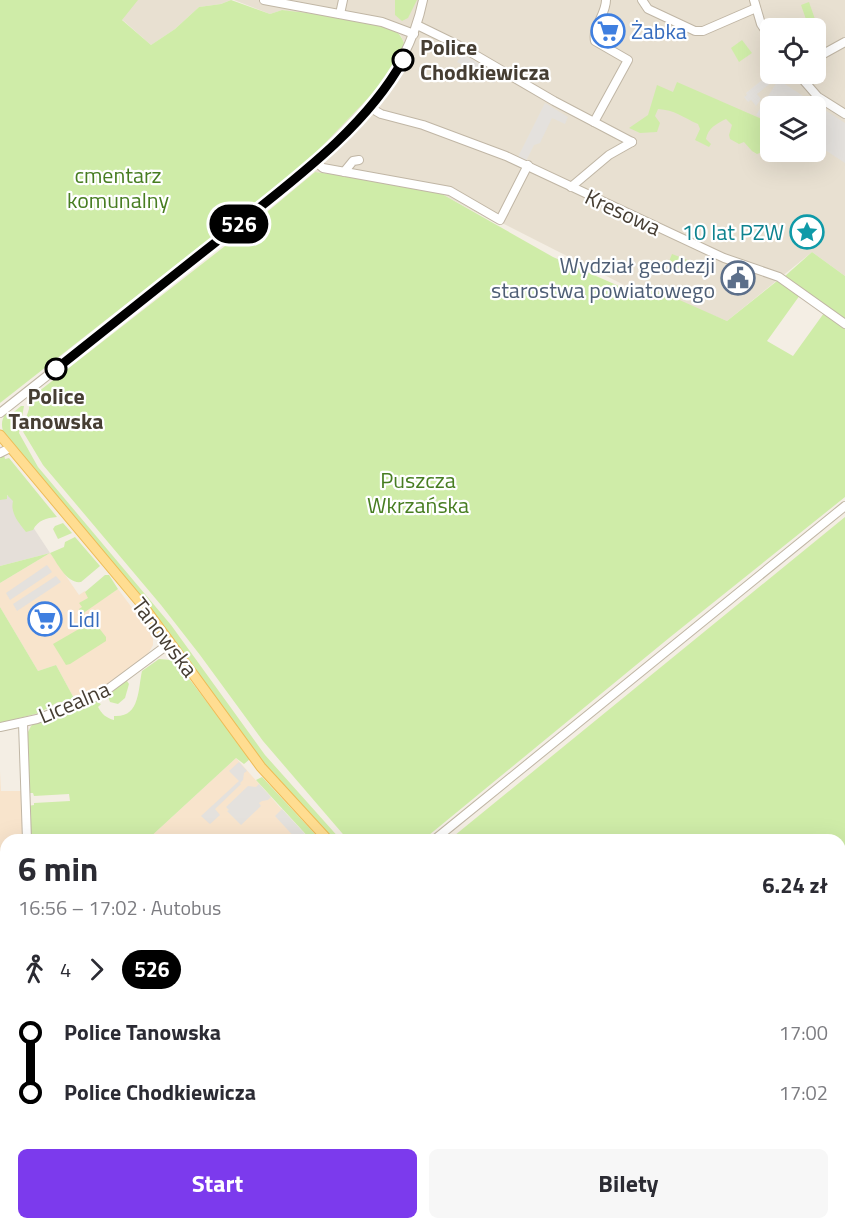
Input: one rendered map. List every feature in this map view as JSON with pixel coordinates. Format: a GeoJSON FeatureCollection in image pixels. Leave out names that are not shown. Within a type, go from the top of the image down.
{"type":"FeatureCollection","features":[{"type":"Feature","properties":{"kind":"main road","name":"Tanowska"},"geometry":{"type":"LineString","coordinates":[[0,435],[130,591],[261,767],[322,834]]}},
{"type":"Feature","properties":{"kind":"street"},"geometry":{"type":"LineString","coordinates":[[264,0],[382,22],[414,34]]}},
{"type":"Feature","properties":{"kind":"street"},"geometry":{"type":"LineString","coordinates":[[340,14],[343,0]]}},
{"type":"Feature","properties":{"kind":"street"},"geometry":{"type":"LineString","coordinates":[[0,413],[315,161],[369,107],[395,74],[414,34],[423,0]]}},
{"type":"Feature","properties":{"kind":"street"},"geometry":{"type":"LineString","coordinates":[[594,122],[628,60],[595,41],[593,35],[606,0]]}},
{"type":"Feature","properties":{"kind":"street"},"geometry":{"type":"LineString","coordinates":[[642,0],[648,9],[699,32],[755,4],[760,21]]}},
{"type":"Feature","properties":{"kind":"street"},"geometry":{"type":"LineString","coordinates":[[417,25],[460,46],[554,101],[632,142],[609,155],[571,187]]}},
{"type":"Feature","properties":{"kind":"street"},"geometry":{"type":"LineString","coordinates":[[826,52],[845,42]]}},
{"type":"Feature","properties":{"kind":"street"},"geometry":{"type":"LineString","coordinates":[[807,84],[818,97],[845,114]]}},
{"type":"Feature","properties":{"kind":"street","name":"Kresowa"},"geometry":{"type":"LineString","coordinates":[[369,107],[381,114],[423,125],[528,165],[724,258],[779,277],[845,324]]}},
{"type":"Feature","properties":{"kind":"street"},"geometry":{"type":"LineString","coordinates":[[344,172],[353,161],[359,160]]}},
{"type":"Feature","properties":{"kind":"street"},"geometry":{"type":"LineString","coordinates":[[315,161],[323,168],[450,191],[500,219],[528,165]]}},
{"type":"Feature","properties":{"kind":"street"},"geometry":{"type":"LineString","coordinates":[[0,453],[10,448]]}},
{"type":"Feature","properties":{"kind":"street"},"geometry":{"type":"LineString","coordinates":[[441,834],[845,506]]}},
{"type":"Feature","properties":{"kind":"street","name":"Licealna"},"geometry":{"type":"LineString","coordinates":[[0,727],[23,723],[100,695],[170,643]]}},
{"type":"Feature","properties":{"kind":"street"},"geometry":{"type":"LineString","coordinates":[[23,723],[27,834]]}},
{"type":"Feature","properties":{"kind":"shaded area"},"geometry":{"type":"Polygon","coordinates":[[[100,0],[231,0],[199,7],[175,29],[151,45],[100,0]]]}},
{"type":"Feature","properties":{"kind":"shaded area"},"geometry":{"type":"Polygon","coordinates":[[[234,0],[845,0],[845,276],[812,252],[727,321],[637,284],[628,287],[502,223],[497,224],[442,194],[315,172],[306,163],[374,92],[404,43],[395,30],[375,24],[282,10],[270,14],[234,0]]]}},
{"type":"Feature","properties":{"kind":"shaded area"},"geometry":{"type":"Polygon","coordinates":[[[462,54],[498,74],[494,83],[457,62],[462,54]]]}},
{"type":"Feature","properties":{"kind":"shaded area"},"geometry":{"type":"Polygon","coordinates":[[[760,82],[760,84],[770,84],[757,94],[760,100],[756,106],[744,97],[760,82]]]}},
{"type":"Feature","properties":{"kind":"shaded area"},"geometry":{"type":"Polygon","coordinates":[[[776,84],[785,84],[803,96],[768,96],[776,84]]]}},
{"type":"Feature","properties":{"kind":"shaded area"},"geometry":{"type":"Polygon","coordinates":[[[545,103],[568,117],[565,124],[552,118],[540,143],[534,145],[526,161],[518,157],[545,103]]]}},
{"type":"Feature","properties":{"kind":"shaded area"},"geometry":{"type":"Polygon","coordinates":[[[826,111],[845,123],[845,163],[826,151],[826,111]]]}},
{"type":"Feature","properties":{"kind":"shaded area"},"geometry":{"type":"Polygon","coordinates":[[[12,495],[50,553],[0,566],[0,497],[12,495]]]}},
{"type":"Feature","properties":{"kind":"shaded area"},"geometry":{"type":"Polygon","coordinates":[[[50,553],[79,595],[85,591],[94,605],[118,589],[153,636],[153,645],[148,654],[116,679],[76,702],[56,665],[38,671],[0,607],[0,583],[50,553]]]}},
{"type":"Feature","properties":{"kind":"shaded area"},"geometry":{"type":"Polygon","coordinates":[[[47,565],[52,572],[10,600],[6,593],[47,565]]]}},
{"type":"Feature","properties":{"kind":"shaded area"},"geometry":{"type":"Polygon","coordinates":[[[56,576],[61,582],[17,611],[13,604],[56,576]]]}},
{"type":"Feature","properties":{"kind":"shaded area"},"geometry":{"type":"Polygon","coordinates":[[[236,758],[304,834],[154,834],[236,758]]]}},
{"type":"Feature","properties":{"kind":"shaded area"},"geometry":{"type":"Polygon","coordinates":[[[239,762],[247,771],[244,773],[243,780],[215,809],[220,815],[210,824],[201,816],[239,781],[229,771],[239,762]]]}},
{"type":"Feature","properties":{"kind":"shaded area"},"geometry":{"type":"Polygon","coordinates":[[[0,771],[1,791],[28,791],[30,834],[0,834],[0,771]]]}},
{"type":"Feature","properties":{"kind":"shaded area"},"geometry":{"type":"Polygon","coordinates":[[[259,784],[271,797],[259,803],[261,806],[241,825],[226,807],[248,786],[256,787],[259,784]]]}},
{"type":"Feature","properties":{"kind":"shaded area"},"geometry":{"type":"Polygon","coordinates":[[[282,809],[305,834],[292,834],[275,816],[282,809]]]}},
{"type":"Feature","properties":{"kind":"green space","name":"cmentarz komunalny"},"geometry":{"type":"Polygon","coordinates":[[[0,0],[138,0],[122,20],[151,45],[175,29],[199,7],[231,0],[270,14],[282,10],[375,24],[397,33],[404,43],[393,67],[374,92],[306,163],[0,403],[0,0]]]}},
{"type":"Feature","properties":{"kind":"green space"},"geometry":{"type":"Polygon","coordinates":[[[395,0],[417,0],[408,18],[402,21],[395,15],[395,0]]]}},
{"type":"Feature","properties":{"kind":"green space"},"geometry":{"type":"Polygon","coordinates":[[[809,2],[815,18],[806,18],[801,5],[809,2]]]}},
{"type":"Feature","properties":{"kind":"green space"},"geometry":{"type":"Polygon","coordinates":[[[742,40],[752,53],[739,62],[731,48],[742,40]]]}},
{"type":"Feature","properties":{"kind":"green space"},"geometry":{"type":"Polygon","coordinates":[[[677,82],[760,118],[760,153],[757,154],[752,151],[744,142],[739,144],[730,139],[732,125],[726,119],[709,132],[706,139],[711,144],[709,147],[695,140],[700,129],[698,124],[669,111],[658,109],[655,116],[660,123],[657,132],[640,133],[629,128],[648,115],[657,85],[673,92],[677,82]]]}},
{"type":"Feature","properties":{"kind":"green space","name":"Puszcza Wkrzańska"},"geometry":{"type":"Polygon","coordinates":[[[315,172],[442,194],[553,257],[630,291],[641,287],[675,298],[727,321],[777,281],[800,295],[767,341],[793,356],[824,313],[845,329],[845,497],[430,834],[343,834],[263,741],[161,605],[43,465],[22,430],[29,402],[38,392],[243,232],[315,172]]]}},
{"type":"Feature","properties":{"kind":"green space"},"geometry":{"type":"Polygon","coordinates":[[[812,252],[845,276],[845,320],[784,277],[812,252]]]}},
{"type":"Feature","properties":{"kind":"green space"},"geometry":{"type":"Polygon","coordinates":[[[672,254],[690,261],[686,271],[668,264],[672,254]]]}},
{"type":"Feature","properties":{"kind":"green space"},"geometry":{"type":"Polygon","coordinates":[[[24,406],[19,433],[38,467],[171,625],[265,755],[336,834],[326,834],[275,779],[4,434],[2,423],[6,413],[9,416],[24,406]]]}},
{"type":"Feature","properties":{"kind":"green space"},"geometry":{"type":"Polygon","coordinates":[[[0,455],[4,455],[5,459],[9,458],[57,517],[43,520],[33,530],[26,532],[14,514],[13,501],[7,495],[7,499],[0,500],[0,455]]]}},
{"type":"Feature","properties":{"kind":"green space"},"geometry":{"type":"Polygon","coordinates":[[[845,517],[845,834],[456,834],[845,517]]]}},
{"type":"Feature","properties":{"kind":"green space"},"geometry":{"type":"Polygon","coordinates":[[[63,523],[72,533],[58,539],[53,529],[63,523]]]}},
{"type":"Feature","properties":{"kind":"green space"},"geometry":{"type":"Polygon","coordinates":[[[75,537],[100,566],[81,582],[76,582],[67,577],[50,553],[64,547],[65,542],[75,537]]]}},
{"type":"Feature","properties":{"kind":"green space"},"geometry":{"type":"Polygon","coordinates":[[[50,553],[0,583],[0,566],[50,553]]]}},
{"type":"Feature","properties":{"kind":"green space"},"geometry":{"type":"Polygon","coordinates":[[[105,575],[109,575],[118,589],[82,614],[79,609],[82,607],[79,603],[88,598],[85,592],[105,575]]]}},
{"type":"Feature","properties":{"kind":"green space"},"geometry":{"type":"Polygon","coordinates":[[[0,607],[38,671],[56,665],[76,702],[58,702],[39,713],[0,723],[0,607]]]}},
{"type":"Feature","properties":{"kind":"green space"},"geometry":{"type":"Polygon","coordinates":[[[91,622],[95,623],[106,637],[106,641],[66,665],[53,644],[91,622]]]}},
{"type":"Feature","properties":{"kind":"green space"},"geometry":{"type":"Polygon","coordinates":[[[159,659],[171,660],[178,664],[250,759],[244,764],[236,758],[154,834],[30,834],[28,806],[34,803],[70,801],[69,794],[34,796],[33,793],[28,793],[27,734],[31,726],[38,721],[76,710],[95,701],[101,704],[98,707],[106,717],[114,720],[114,716],[123,715],[133,707],[142,671],[159,659]]]}},
{"type":"Feature","properties":{"kind":"green space"},"geometry":{"type":"Polygon","coordinates":[[[125,681],[129,684],[125,698],[118,704],[110,702],[107,694],[125,681]]]}},
{"type":"Feature","properties":{"kind":"green space"},"geometry":{"type":"Polygon","coordinates":[[[262,777],[315,834],[306,834],[256,780],[262,777]]]}},
{"type":"Feature","properties":{"kind":"bus line","name":"526"},"geometry":{"type":"LineString","coordinates":[[56,369],[307,169],[377,98],[403,60]]}},
{"type":"Feature","properties":{"kind":"place","name":"Żabka"},"geometry":{"type":"Point","coordinates":[608,31]}},
{"type":"Feature","properties":{"kind":"place","name":"Police Chodkiewicza"},"geometry":{"type":"Point","coordinates":[403,60]}},
{"type":"Feature","properties":{"kind":"place","name":"10 lat PZW"},"geometry":{"type":"Point","coordinates":[807,232]}},
{"type":"Feature","properties":{"kind":"place","name":"Wydział geodezji starostwa powiatowego"},"geometry":{"type":"Point","coordinates":[738,278]}},
{"type":"Feature","properties":{"kind":"place","name":"Police Tanowska"},"geometry":{"type":"Point","coordinates":[56,369]}},
{"type":"Feature","properties":{"kind":"place","name":"Lidl"},"geometry":{"type":"Point","coordinates":[45,619]}}]}
